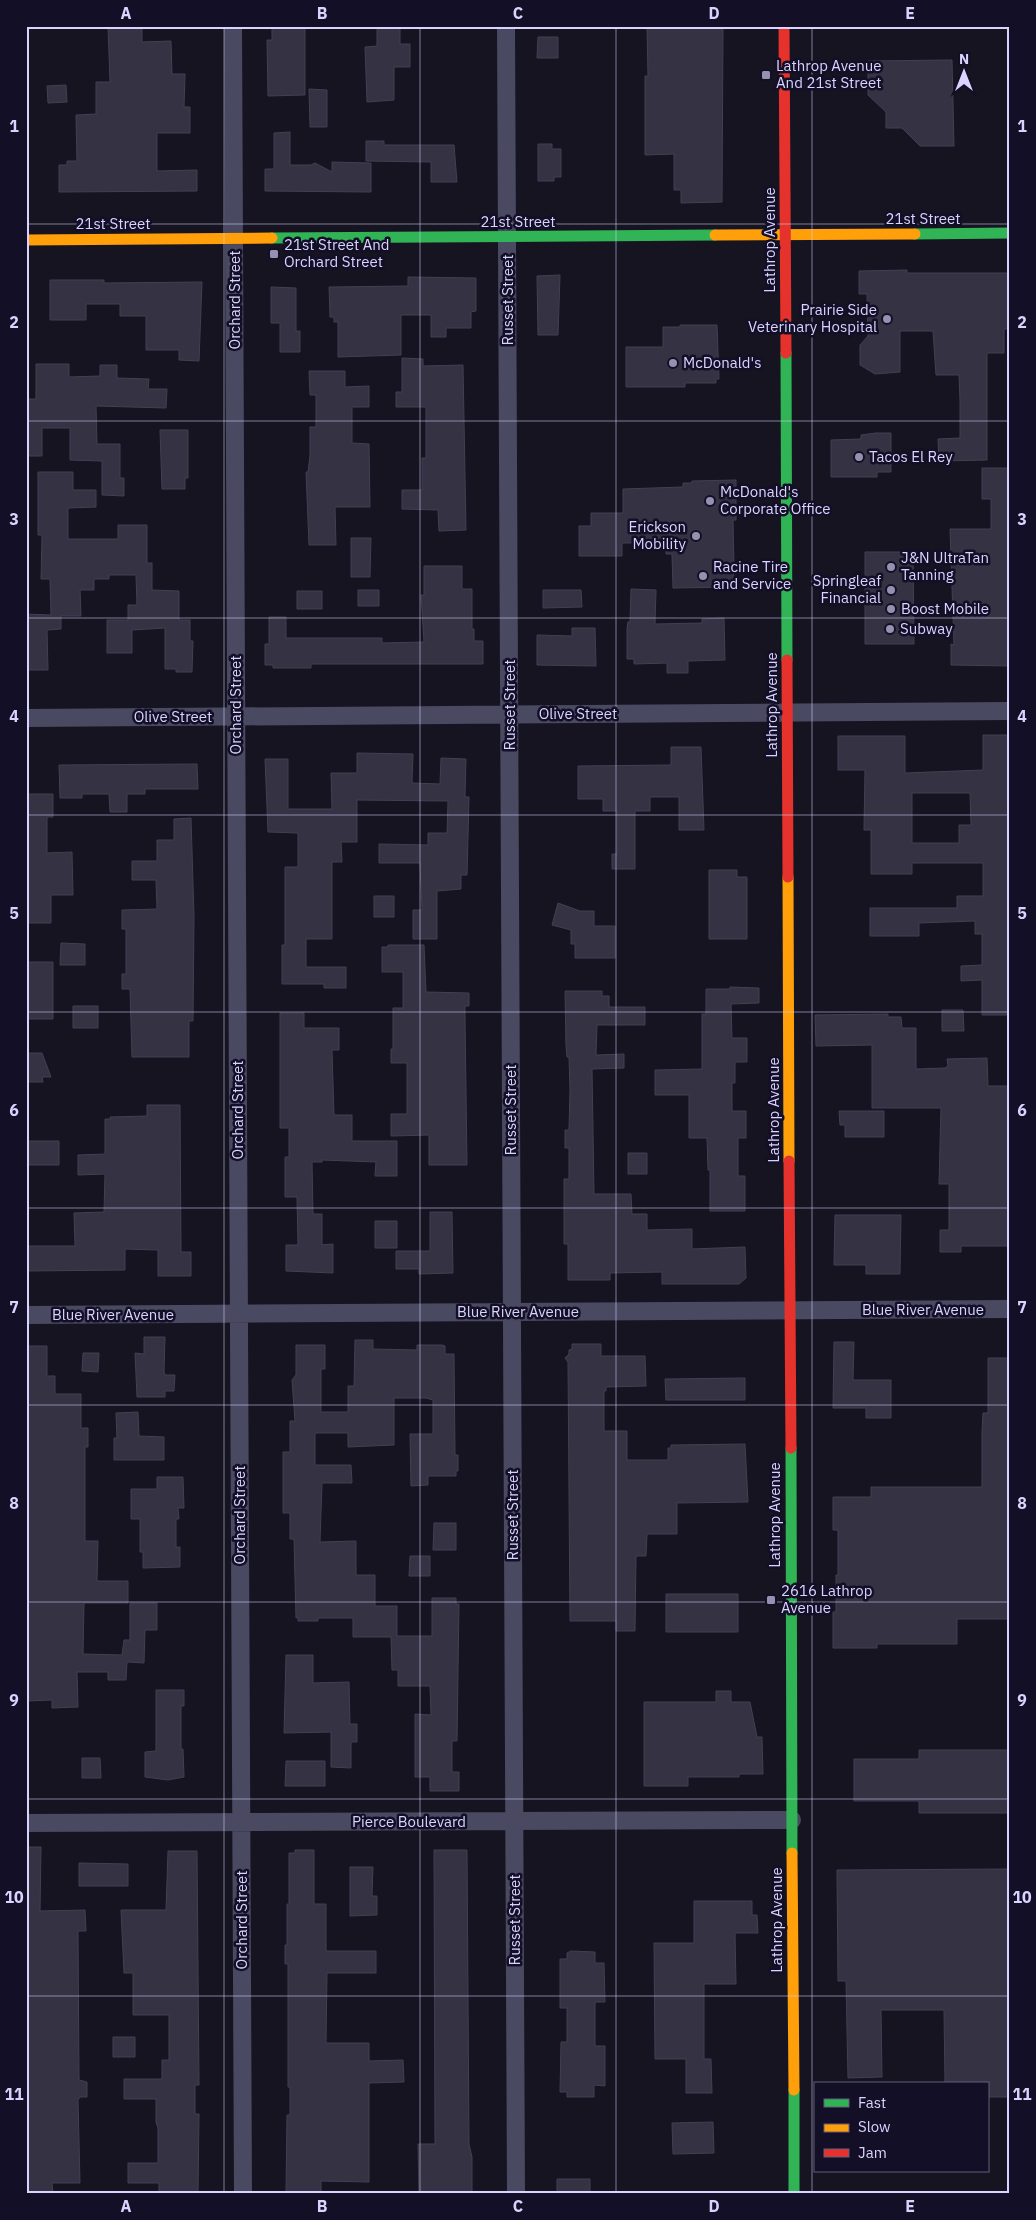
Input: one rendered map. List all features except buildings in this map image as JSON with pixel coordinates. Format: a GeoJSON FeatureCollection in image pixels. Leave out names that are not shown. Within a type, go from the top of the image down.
{"type":"FeatureCollection","features":[{"type":"Feature","properties":{"kind":"street","name":"Orchard Street"},"geometry":{"type":"LineString","coordinates":[[233,26],[243,2194]]}},
{"type":"Feature","properties":{"kind":"street","name":"Russet Street"},"geometry":{"type":"LineString","coordinates":[[506,26],[516,2194]]}},
{"type":"Feature","properties":{"kind":"street","name":"Lathrop Avenue"},"geometry":{"type":"LineString","coordinates":[[784,26],[794,2194]]}},
{"type":"Feature","properties":{"kind":"street","name":"21st Street"},"geometry":{"type":"LineString","coordinates":[[26,240],[1010,233]]}},
{"type":"Feature","properties":{"kind":"street","name":"Olive Street"},"geometry":{"type":"LineString","coordinates":[[26,718],[1010,711]]}},
{"type":"Feature","properties":{"kind":"street","name":"Blue River Avenue"},"geometry":{"type":"LineString","coordinates":[[26,1315],[1010,1309]]}},
{"type":"Feature","properties":{"kind":"street","name":"Pierce Boulevard"},"geometry":{"type":"LineString","coordinates":[[26,1823],[792,1820]]}},
{"type":"Feature","properties":{"kind":"traffic: fast"},"geometry":{"type":"LineString","coordinates":[[915,234],[1010,233]]}},
{"type":"Feature","properties":{"kind":"traffic: fast"},"geometry":{"type":"LineString","coordinates":[[272,238],[715,235]]}},
{"type":"Feature","properties":{"kind":"traffic: fast"},"geometry":{"type":"LineString","coordinates":[[786,353],[787,660]]}},
{"type":"Feature","properties":{"kind":"traffic: fast"},"geometry":{"type":"LineString","coordinates":[[791,1448],[792,1853]]}},
{"type":"Feature","properties":{"kind":"traffic: fast"},"geometry":{"type":"LineString","coordinates":[[794,2090],[794,2194]]}},
{"type":"Feature","properties":{"kind":"traffic: slow"},"geometry":{"type":"LineString","coordinates":[[715,235],[915,234]]}},
{"type":"Feature","properties":{"kind":"traffic: slow"},"geometry":{"type":"LineString","coordinates":[[26,240],[272,238]]}},
{"type":"Feature","properties":{"kind":"traffic: slow"},"geometry":{"type":"LineString","coordinates":[[788,877],[789,1161]]}},
{"type":"Feature","properties":{"kind":"traffic: slow"},"geometry":{"type":"LineString","coordinates":[[792,1853],[794,2090]]}},
{"type":"Feature","properties":{"kind":"traffic: jam"},"geometry":{"type":"LineString","coordinates":[[784,26],[786,353]]}},
{"type":"Feature","properties":{"kind":"traffic: jam"},"geometry":{"type":"LineString","coordinates":[[787,660],[788,877]]}},
{"type":"Feature","properties":{"kind":"traffic: jam"},"geometry":{"type":"LineString","coordinates":[[789,1161],[791,1448]]}},
{"type":"Feature","properties":{"kind":"place","name":"Lathrop Avenue And 21st Street"},"geometry":{"type":"Point","coordinates":[766,75]}},
{"type":"Feature","properties":{"kind":"place","name":"21st Street And Orchard Street"},"geometry":{"type":"Point","coordinates":[274,254]}},
{"type":"Feature","properties":{"kind":"place","name":"Prairie Side Veterinary Hospital"},"geometry":{"type":"Point","coordinates":[887,319]}},
{"type":"Feature","properties":{"kind":"place","name":"McDonald's"},"geometry":{"type":"Point","coordinates":[673,363]}},
{"type":"Feature","properties":{"kind":"place","name":"Tacos El Rey"},"geometry":{"type":"Point","coordinates":[859,457]}},
{"type":"Feature","properties":{"kind":"place","name":"McDonald's Corporate Office"},"geometry":{"type":"Point","coordinates":[710,501]}},
{"type":"Feature","properties":{"kind":"place","name":"Erickson Mobility"},"geometry":{"type":"Point","coordinates":[696,536]}},
{"type":"Feature","properties":{"kind":"place","name":"J&N UltraTan Tanning"},"geometry":{"type":"Point","coordinates":[891,567]}},
{"type":"Feature","properties":{"kind":"place","name":"Racine Tire and Service"},"geometry":{"type":"Point","coordinates":[703,576]}},
{"type":"Feature","properties":{"kind":"place","name":"Springleaf Financial"},"geometry":{"type":"Point","coordinates":[891,590]}},
{"type":"Feature","properties":{"kind":"place","name":"Boost Mobile"},"geometry":{"type":"Point","coordinates":[891,609]}},
{"type":"Feature","properties":{"kind":"place","name":"Subway"},"geometry":{"type":"Point","coordinates":[890,629]}},
{"type":"Feature","properties":{"kind":"place","name":"2616 Lathrop Avenue"},"geometry":{"type":"Point","coordinates":[771,1600]}}]}
